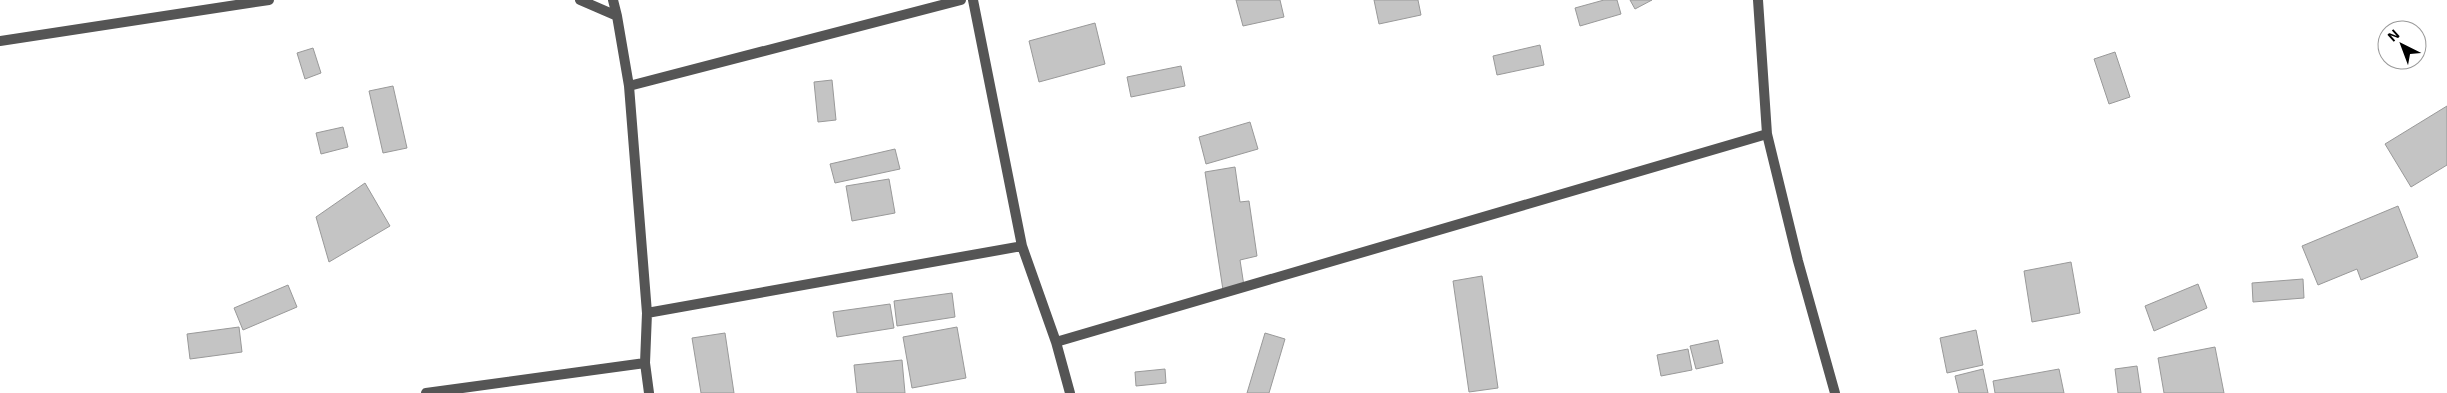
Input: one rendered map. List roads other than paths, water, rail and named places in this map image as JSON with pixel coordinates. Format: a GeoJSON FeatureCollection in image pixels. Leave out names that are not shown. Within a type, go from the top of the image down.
{"type":"FeatureCollection","features":[{"type":"Feature","properties":{"kind":"street"},"geometry":{"type":"LineString","coordinates":[[0,42],[268,0]]}},
{"type":"Feature","properties":{"kind":"street"},"geometry":{"type":"LineString","coordinates":[[580,0],[618,16]]}},
{"type":"Feature","properties":{"kind":"street"},"geometry":{"type":"LineString","coordinates":[[612,0],[618,16],[629,86],[647,313],[645,362],[648,393]]}},
{"type":"Feature","properties":{"kind":"street"},"geometry":{"type":"LineString","coordinates":[[629,86],[962,0]]}},
{"type":"Feature","properties":{"kind":"street"},"geometry":{"type":"LineString","coordinates":[[973,0],[1022,246],[1056,342],[1070,393]]}},
{"type":"Feature","properties":{"kind":"street"},"geometry":{"type":"LineString","coordinates":[[1758,0],[1766,134],[1798,261],[1835,393]]}},
{"type":"Feature","properties":{"kind":"street"},"geometry":{"type":"LineString","coordinates":[[1056,342],[1766,134]]}},
{"type":"Feature","properties":{"kind":"street"},"geometry":{"type":"LineString","coordinates":[[647,313],[1022,246]]}},
{"type":"Feature","properties":{"kind":"street"},"geometry":{"type":"LineString","coordinates":[[426,393],[645,362]]}}]}
